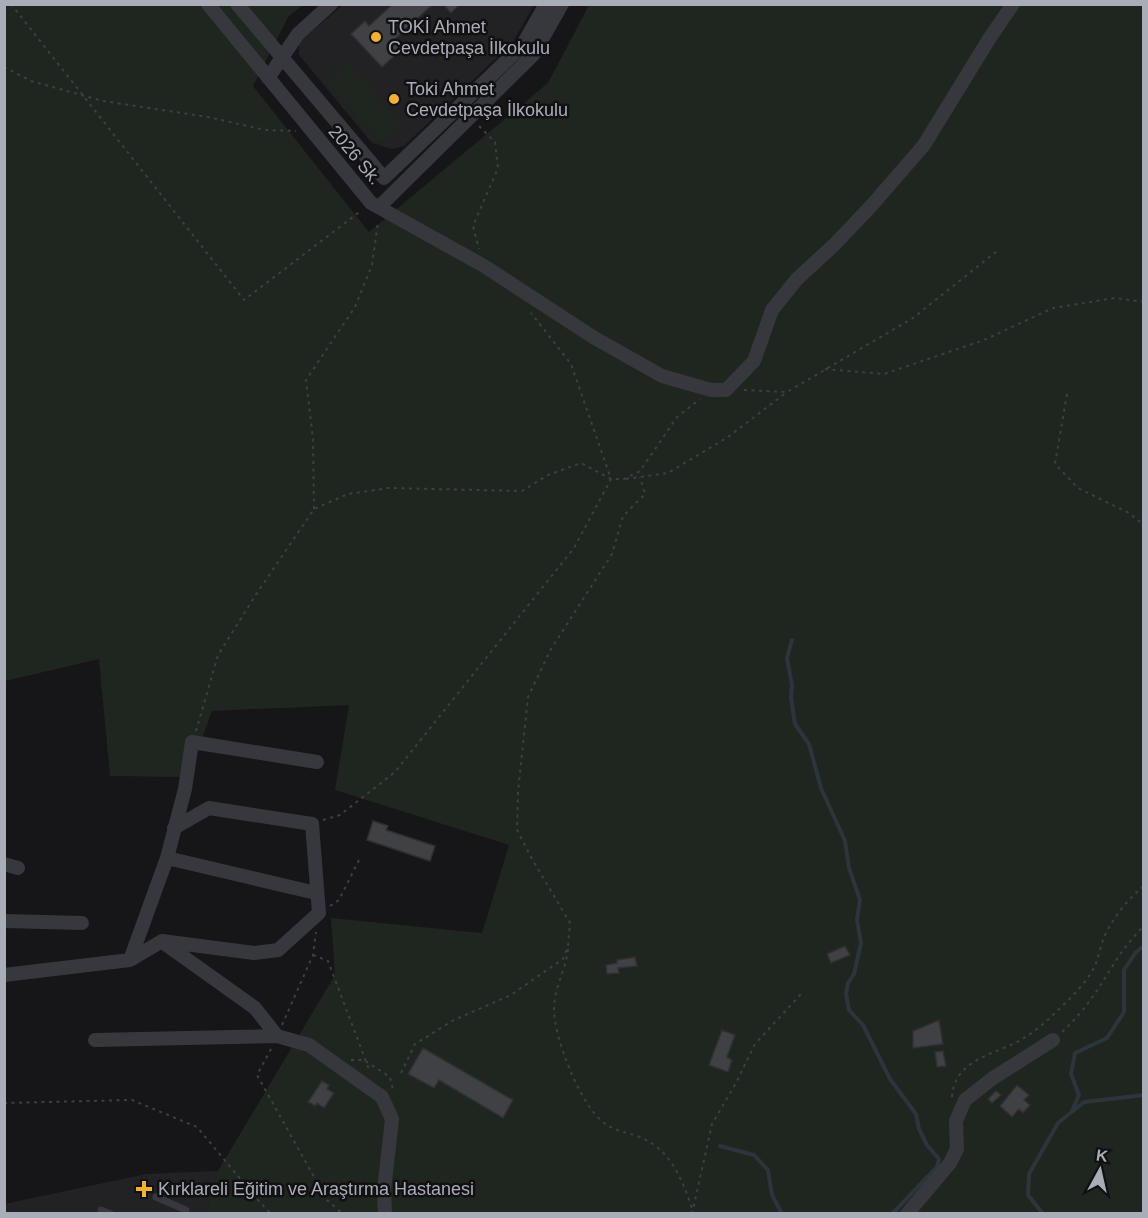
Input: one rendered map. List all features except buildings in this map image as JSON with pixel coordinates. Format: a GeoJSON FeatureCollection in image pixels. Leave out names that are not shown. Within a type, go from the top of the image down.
{"type":"FeatureCollection","features":[{"type":"Feature","properties":{"kind":"street","name":"2026 Sk."},"geometry":{"type":"LineString","coordinates":[[208,4],[376,205],[471,117],[533,55],[562,4]]}},
{"type":"Feature","properties":{"kind":"street"},"geometry":{"type":"LineString","coordinates":[[237,4],[282,58]]}},
{"type":"Feature","properties":{"kind":"street"},"geometry":{"type":"LineString","coordinates":[[268,78],[298,34],[331,4]]}},
{"type":"Feature","properties":{"kind":"street","name":"2026 Sk."},"geometry":{"type":"LineString","coordinates":[[282,58],[384,178],[522,46],[546,4]]}},
{"type":"Feature","properties":{"kind":"street"},"geometry":{"type":"LineString","coordinates":[[376,205],[484,266],[593,337],[662,376],[711,390],[726,390],[754,361],[772,310],[791,286],[872,206],[924,145],[1013,4]]}},
{"type":"Feature","properties":{"kind":"street"},"geometry":{"type":"LineString","coordinates":[[130,960],[167,858],[185,789],[192,742],[317,762]]}},
{"type":"Feature","properties":{"kind":"street"},"geometry":{"type":"LineString","coordinates":[[4,975],[130,960],[162,941],[254,953],[278,950],[319,912],[312,824],[209,808],[174,828]]}},
{"type":"Feature","properties":{"kind":"street"},"geometry":{"type":"LineString","coordinates":[[167,858],[316,892]]}},
{"type":"Feature","properties":{"kind":"street"},"geometry":{"type":"LineString","coordinates":[[4,864],[18,868]]}},
{"type":"Feature","properties":{"kind":"street"},"geometry":{"type":"LineString","coordinates":[[4,921],[82,923]]}},
{"type":"Feature","properties":{"kind":"street"},"geometry":{"type":"LineString","coordinates":[[162,941],[255,1008],[277,1036]]}},
{"type":"Feature","properties":{"kind":"street"},"geometry":{"type":"LineString","coordinates":[[95,1040],[277,1036],[309,1045],[382,1096],[392,1119],[384,1190],[385,1214]]}},
{"type":"Feature","properties":{"kind":"street"},"geometry":{"type":"LineString","coordinates":[[907,1214],[950,1163],[957,1149],[956,1121],[965,1100],[993,1078],[1053,1040]]}},
{"type":"Feature","properties":{"kind":"lane"},"geometry":{"type":"LineString","coordinates":[[156,1197],[186,1210],[184,1214]]}},
{"type":"Feature","properties":{"kind":"lane"},"geometry":{"type":"LineString","coordinates":[[101,1209],[111,1214]]}},
{"type":"Feature","properties":{"kind":"path"},"geometry":{"type":"LineString","coordinates":[[11,4],[244,300],[376,205]]}},
{"type":"Feature","properties":{"kind":"path"},"geometry":{"type":"LineString","coordinates":[[4,67],[31,81],[103,101],[208,117],[265,130],[312,131]]}},
{"type":"Feature","properties":{"kind":"path"},"geometry":{"type":"LineString","coordinates":[[471,117],[495,142],[498,168],[473,226],[484,266]]}},
{"type":"Feature","properties":{"kind":"path"},"geometry":{"type":"LineString","coordinates":[[314,509],[313,439],[306,380],[355,307],[372,264],[376,205]]}},
{"type":"Feature","properties":{"kind":"path"},"geometry":{"type":"LineString","coordinates":[[192,742],[218,655],[314,509],[348,494],[389,488],[522,490],[548,475],[581,463],[611,479],[668,473],[728,437],[787,392],[913,318],[997,251]]}},
{"type":"Feature","properties":{"kind":"path"},"geometry":{"type":"LineString","coordinates":[[825,369],[884,374],[984,340],[1053,308],[1115,298],[1143,302]]}},
{"type":"Feature","properties":{"kind":"path"},"geometry":{"type":"LineString","coordinates":[[312,824],[340,815],[395,772],[574,548],[611,479],[571,364],[526,308]]}},
{"type":"Feature","properties":{"kind":"path"},"geometry":{"type":"LineString","coordinates":[[624,479],[640,471],[677,417],[711,390]]}},
{"type":"Feature","properties":{"kind":"path"},"geometry":{"type":"LineString","coordinates":[[726,390],[787,392]]}},
{"type":"Feature","properties":{"kind":"path"},"geometry":{"type":"LineString","coordinates":[[1067,394],[1055,464],[1078,488],[1129,513],[1143,525]]}},
{"type":"Feature","properties":{"kind":"path"},"geometry":{"type":"LineString","coordinates":[[640,477],[645,494],[623,516],[612,554],[551,649],[528,697],[518,792],[517,830],[570,923],[567,957],[557,985],[554,1008],[557,1033],[582,1095],[602,1122],[616,1131],[641,1138],[659,1148],[679,1172],[693,1212]]}},
{"type":"Feature","properties":{"kind":"path"},"geometry":{"type":"LineString","coordinates":[[343,1214],[327,1200],[257,1075],[313,955],[319,912],[339,900],[362,856]]}},
{"type":"Feature","properties":{"kind":"path"},"geometry":{"type":"LineString","coordinates":[[956,1121],[951,1106],[952,1085],[958,1075],[969,1064],[1022,1039],[1043,1024],[1073,996],[1085,983],[1095,966],[1104,938],[1116,916],[1143,886]]}},
{"type":"Feature","properties":{"kind":"path"},"geometry":{"type":"LineString","coordinates":[[1053,1040],[1082,1013],[1102,986],[1116,960],[1143,925]]}},
{"type":"Feature","properties":{"kind":"path"},"geometry":{"type":"LineString","coordinates":[[401,1073],[415,1044],[454,1020],[511,994],[563,959],[568,946]]}},
{"type":"Feature","properties":{"kind":"path"},"geometry":{"type":"LineString","coordinates":[[313,955],[328,961],[364,1060],[373,1078]]}},
{"type":"Feature","properties":{"kind":"path"},"geometry":{"type":"LineString","coordinates":[[693,1212],[712,1124],[755,1044],[801,994]]}},
{"type":"Feature","properties":{"kind":"path"},"geometry":{"type":"LineString","coordinates":[[4,1103],[132,1100],[197,1127],[271,1214]]}},
{"type":"Feature","properties":{"kind":"shaded area"},"geometry":{"type":"Polygon","coordinates":[[[4,5],[303,5],[288,17],[253,86],[369,232],[548,83],[589,5],[1143,5],[1143,1213],[206,1213],[218,1171],[335,975],[331,918],[482,933],[509,845],[335,790],[349,705],[212,711],[188,777],[110,776],[99,659],[5,681],[4,5]]]}},
{"type":"Feature","properties":{"kind":"shaded area","name":"Toki Ahmet Cevdetpaşa İlkokulu"},"geometry":{"type":"Polygon","coordinates":[[[343,5],[534,5],[513,42],[404,146],[392,149],[372,143],[299,55],[299,42],[343,5]]]}},
{"type":"Feature","properties":{"kind":"shaded area"},"geometry":{"type":"Polygon","coordinates":[[[348,62],[403,125],[381,143],[327,81],[348,62]]]}},
{"type":"Feature","properties":{"kind":"shaded area","name":"Kırklareli Eğitim ve Araştırma Hastanesi"},"geometry":{"type":"Polygon","coordinates":[[[218,1171],[206,1213],[5,1214],[4,1204],[146,1174],[218,1171]]]}},
{"type":"Feature","properties":{"kind":"waterway"},"geometry":{"type":"LineString","coordinates":[[792,640],[787,658],[795,724],[809,744],[821,788],[845,841],[849,868],[860,900],[857,920],[861,943],[854,974],[848,983],[846,994],[849,1010],[863,1025],[890,1079],[916,1114],[919,1129],[927,1145],[939,1159],[937,1167],[892,1214]]}},
{"type":"Feature","properties":{"kind":"waterway"},"geometry":{"type":"LineString","coordinates":[[1072,1111],[1079,1095],[1071,1074],[1075,1053],[1107,1038],[1124,1012],[1124,970],[1136,952],[1144,946]]}},
{"type":"Feature","properties":{"kind":"waterway"},"geometry":{"type":"LineString","coordinates":[[1043,1214],[1028,1195],[1029,1174],[1058,1123],[1084,1102],[1144,1095]]}},
{"type":"Feature","properties":{"kind":"waterway"},"geometry":{"type":"LineString","coordinates":[[720,1146],[754,1155],[768,1170],[772,1195],[782,1214]]}},
{"type":"Feature","properties":{"kind":"place","name":"TOKİ Ahmet Cevdetpaşa İlkokulu"},"geometry":{"type":"Point","coordinates":[376,37]}},
{"type":"Feature","properties":{"kind":"place","name":"Toki Ahmet Cevdetpaşa İlkokulu"},"geometry":{"type":"Point","coordinates":[394,99]}},
{"type":"Feature","properties":{"kind":"place","name":"Kırklareli Eğitim ve Araştırma Hastanesi"},"geometry":{"type":"Point","coordinates":[144,1189]}}]}
